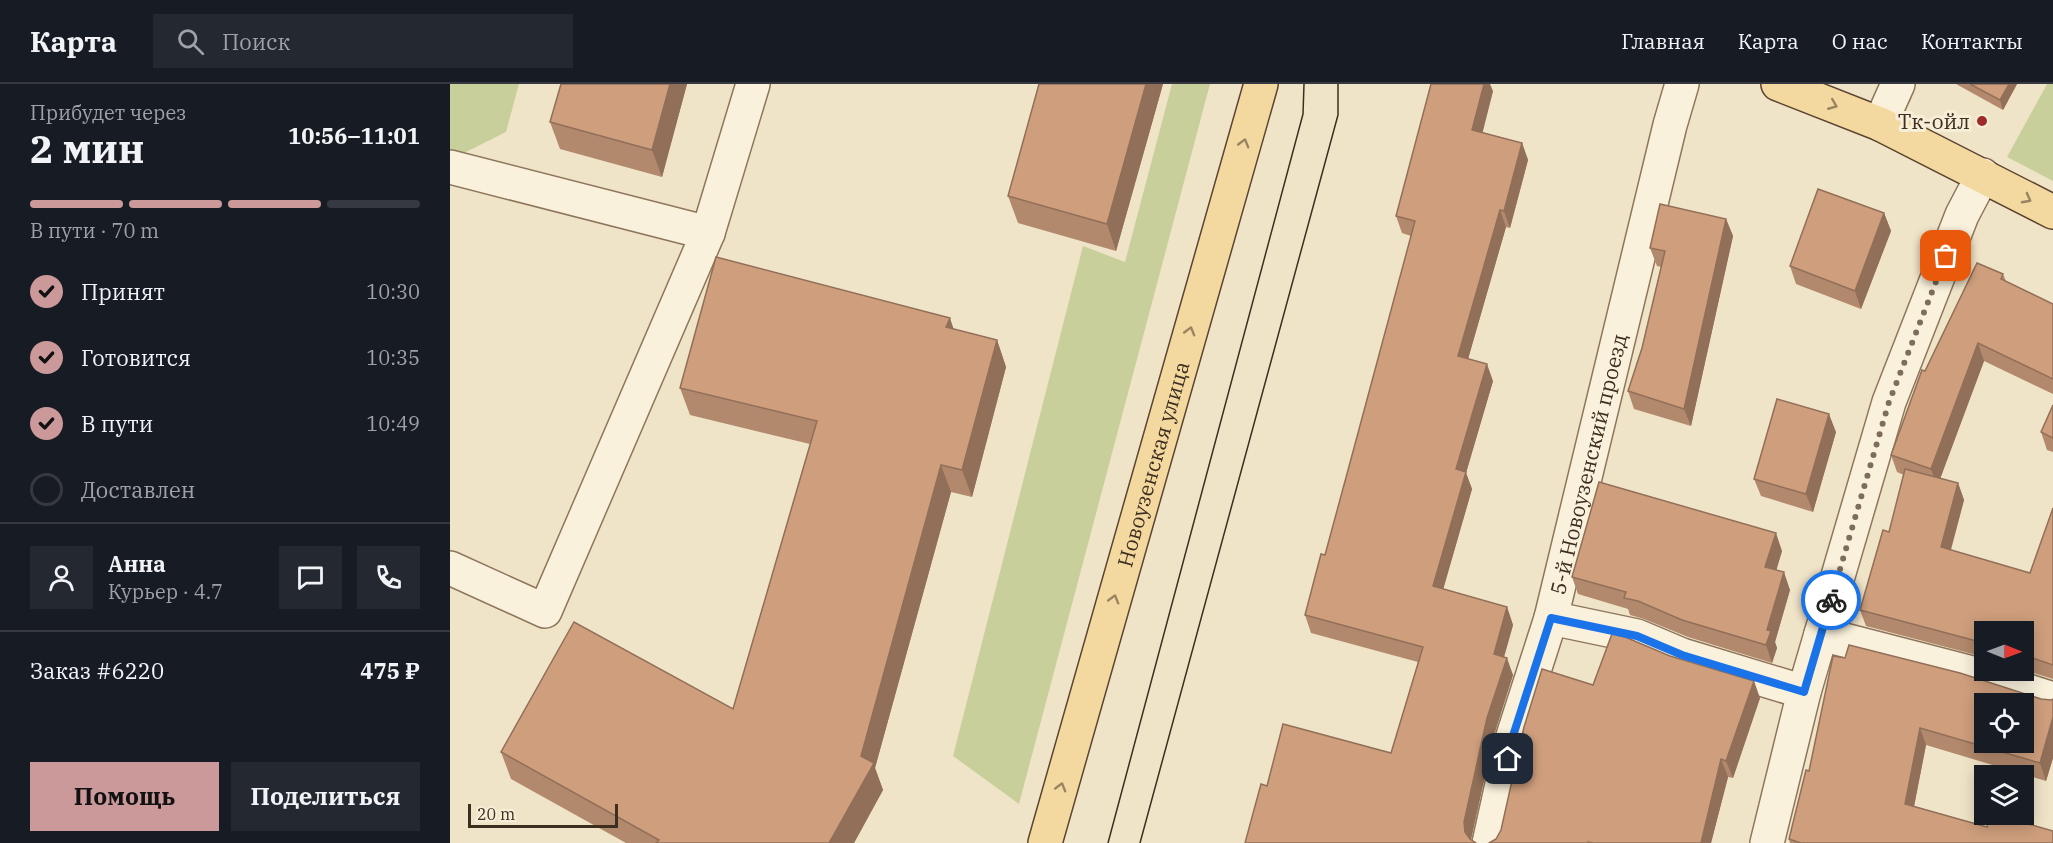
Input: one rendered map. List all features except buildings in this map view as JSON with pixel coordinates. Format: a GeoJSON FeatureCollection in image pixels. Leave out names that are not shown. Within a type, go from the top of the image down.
{"type":"FeatureCollection","features":[{"type":"Feature","properties":{"kind":"main road","name":"Новоузенская улица"},"geometry":{"type":"LineString","coordinates":[[1045,843],[1261,84]]}},
{"type":"Feature","properties":{"kind":"main road"},"geometry":{"type":"LineString","coordinates":[[1778,84],[1880,124],[2053,212]]}},
{"type":"Feature","properties":{"kind":"street"},"geometry":{"type":"LineString","coordinates":[[450,568],[545,611],[708,233],[753,84]]}},
{"type":"Feature","properties":{"kind":"street","name":"5-й Новоузенский проезд"},"geometry":{"type":"LineString","coordinates":[[1489,843],[1512,739],[1551,618],[1670,125],[1682,84]]}},
{"type":"Feature","properties":{"kind":"street"},"geometry":{"type":"LineString","coordinates":[[1880,124],[1898,84]]}},
{"type":"Feature","properties":{"kind":"street"},"geometry":{"type":"LineString","coordinates":[[450,167],[708,233]]}},
{"type":"Feature","properties":{"kind":"street"},"geometry":{"type":"LineString","coordinates":[[1767,843],[1804,692],[1889,402],[1962,215],[1983,176]]}},
{"type":"Feature","properties":{"kind":"street"},"geometry":{"type":"LineString","coordinates":[[1551,618],[1637,636],[1682,655],[1804,692]]}},
{"type":"Feature","properties":{"kind":"street"},"geometry":{"type":"LineString","coordinates":[[1821,634],[1972,673],[2053,699]]}},
{"type":"Feature","properties":{"kind":"green space"},"geometry":{"type":"Polygon","coordinates":[[[450,84],[519,84],[506,132],[462,154],[450,150],[450,84]]]}},
{"type":"Feature","properties":{"kind":"green space"},"geometry":{"type":"Polygon","coordinates":[[[1172,84],[1210,84],[1019,804],[953,756],[1083,246],[1125,262],[1172,84]]]}},
{"type":"Feature","properties":{"kind":"green space"},"geometry":{"type":"Polygon","coordinates":[[[2047,84],[2053,84],[2053,181],[2007,157],[2047,84]]]}},
{"type":"Feature","properties":{"kind":"tram line"},"geometry":{"type":"LineString","coordinates":[[1108,843],[1303,114],[1304,84]]}},
{"type":"Feature","properties":{"kind":"tram line"},"geometry":{"type":"LineString","coordinates":[[1140,843],[1338,115],[1338,84]]}},
{"type":"Feature","properties":{"kind":"way so far"},"geometry":{"type":"LineString","coordinates":[[1831,600],[1889,402],[1946,256]]}},
{"type":"Feature","properties":{"kind":"place","name":"Тк-ойл"},"geometry":{"type":"Point","coordinates":[1982,121]}},
{"type":"Feature","properties":{"kind":"route"},"geometry":{"type":"LineString","coordinates":[[1508,759],[1512,739],[1551,618],[1637,636],[1682,655],[1804,692],[1831,600]]}}]}
